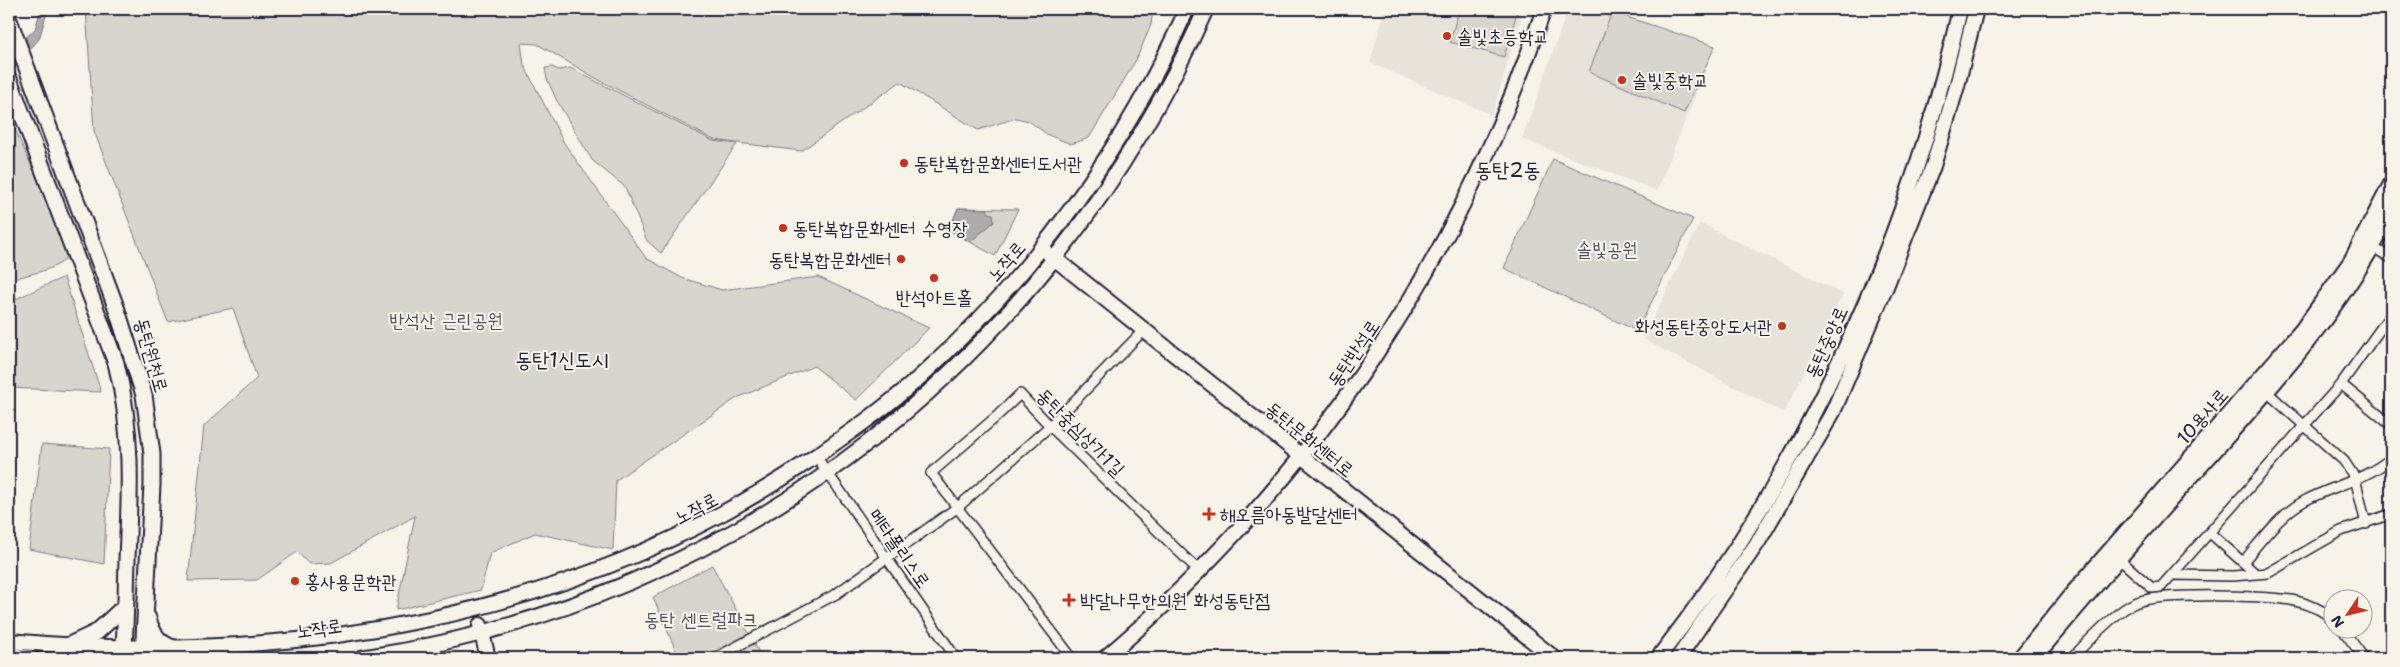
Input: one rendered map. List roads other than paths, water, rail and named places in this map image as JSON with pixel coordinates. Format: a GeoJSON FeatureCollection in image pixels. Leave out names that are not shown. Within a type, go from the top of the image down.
{"type":"FeatureCollection","features":[{"type":"Feature","properties":{"kind":"main road","name":"동탄원천로"},"geometry":{"type":"LineString","coordinates":[[10,22],[123,324],[144,395],[152,454],[152,477],[143,657]]}},
{"type":"Feature","properties":{"kind":"main road","name":"동탄원천로"},"geometry":{"type":"LineString","coordinates":[[9,78],[116,363],[124,391],[130,444],[131,477],[123,656]]}},
{"type":"Feature","properties":{"kind":"main road"},"geometry":{"type":"LineString","coordinates":[[61,652],[97,632],[125,606]]}},
{"type":"Feature","properties":{"kind":"main road"},"geometry":{"type":"LineString","coordinates":[[146,612],[154,635],[164,645],[206,657]]}},
{"type":"Feature","properties":{"kind":"street","name":"노작로"},"geometry":{"type":"LineString","coordinates":[[9,640],[61,652],[143,657],[206,657],[301,650],[423,630],[478,617],[546,594],[634,560],[693,532],[753,498],[861,426],[944,355],[1004,293],[1077,202],[1144,97],[1188,9]]}},
{"type":"Feature","properties":{"kind":"street","name":"노작로"},"geometry":{"type":"LineString","coordinates":[[361,658],[427,646],[482,633],[552,612],[641,578],[701,549],[766,514],[871,441],[948,375],[1017,304],[1055,259],[1090,212],[1145,129],[1179,66],[1206,9]]}},
{"type":"Feature","properties":{"kind":"street","name":"동탄반석로"},"geometry":{"type":"LineString","coordinates":[[1105,658],[1143,626],[1200,572],[1252,517],[1303,457],[1370,364],[1419,287],[1463,201],[1516,90],[1544,9]]}},
{"type":"Feature","properties":{"kind":"street","name":"동탄중앙로"},"geometry":{"type":"LineString","coordinates":[[1658,658],[1748,532],[1812,418],[1849,340],[1908,189],[1940,91],[1960,9]]}},
{"type":"Feature","properties":{"kind":"street","name":"동탄중앙로"},"geometry":{"type":"LineString","coordinates":[[1678,658],[1758,542],[1833,412],[1887,284],[1933,166],[1957,86],[1976,9]]}},
{"type":"Feature","properties":{"kind":"street","name":"10용사로"},"geometry":{"type":"LineString","coordinates":[[2034,658],[2118,558],[2267,392],[2320,328],[2368,245],[2391,184]]}},
{"type":"Feature","properties":{"kind":"street"},"geometry":{"type":"LineString","coordinates":[[1077,202],[1080,212],[1090,212]]}},
{"type":"Feature","properties":{"kind":"street","name":"10용사로"},"geometry":{"type":"LineString","coordinates":[[2021,658],[2084,581],[2288,348],[2391,213]]}},
{"type":"Feature","properties":{"kind":"street"},"geometry":{"type":"LineString","coordinates":[[2368,245],[2391,258]]}},
{"type":"Feature","properties":{"kind":"street","name":"동탄문화센터로"},"geometry":{"type":"LineString","coordinates":[[1042,248],[1554,658]]}},
{"type":"Feature","properties":{"kind":"street"},"geometry":{"type":"LineString","coordinates":[[1004,293],[1012,294],[1017,304]]}},
{"type":"Feature","properties":{"kind":"street"},"geometry":{"type":"LineString","coordinates":[[2118,558],[2152,588],[2161,587],[2174,575],[2341,384],[2391,314]]}},
{"type":"Feature","properties":{"kind":"street"},"geometry":{"type":"LineString","coordinates":[[2383,326],[2391,332]]}},
{"type":"Feature","properties":{"kind":"street"},"geometry":{"type":"LineString","coordinates":[[715,658],[836,594],[888,559],[958,507],[1050,426],[1144,330]]}},
{"type":"Feature","properties":{"kind":"street"},"geometry":{"type":"LineString","coordinates":[[2341,384],[2391,425]]}},
{"type":"Feature","properties":{"kind":"street"},"geometry":{"type":"LineString","coordinates":[[2267,392],[2344,461],[2355,478],[2366,524]]}},
{"type":"Feature","properties":{"kind":"street","name":"동탄중심상가1길"},"geometry":{"type":"LineString","coordinates":[[1072,658],[931,473],[1020,394],[1050,426],[1200,572]]}},
{"type":"Feature","properties":{"kind":"street"},"geometry":{"type":"LineString","coordinates":[[861,426],[861,436],[871,441]]}},
{"type":"Feature","properties":{"kind":"street","name":"메타폴리스로"},"geometry":{"type":"LineString","coordinates":[[816,456],[956,658]]}},
{"type":"Feature","properties":{"kind":"street"},"geometry":{"type":"LineString","coordinates":[[2243,562],[2285,516],[2304,501],[2378,468],[2391,458]]}},
{"type":"Feature","properties":{"kind":"street"},"geometry":{"type":"LineString","coordinates":[[2174,575],[2234,576],[2268,573],[2341,531],[2391,514]]}},
{"type":"Feature","properties":{"kind":"street"},"geometry":{"type":"LineString","coordinates":[[2210,533],[2256,574]]}},
{"type":"Feature","properties":{"kind":"street"},"geometry":{"type":"LineString","coordinates":[[546,594],[545,606],[552,612]]}},
{"type":"Feature","properties":{"kind":"street"},"geometry":{"type":"LineString","coordinates":[[2072,658],[2122,611],[2134,603],[2150,599],[2181,596],[2291,600],[2311,606],[2322,613]]}},
{"type":"Feature","properties":{"kind":"street"},"geometry":{"type":"LineString","coordinates":[[478,617],[488,658]]}},
{"type":"Feature","properties":{"kind":"street"},"geometry":{"type":"LineString","coordinates":[[423,630],[432,636],[432,642],[427,646]]}},
{"type":"Feature","properties":{"kind":"street"},"geometry":{"type":"LineString","coordinates":[[2350,640],[2364,658]]}},
{"type":"Feature","properties":{"kind":"street"},"geometry":{"type":"LineString","coordinates":[[9,655],[31,658]]}},
{"type":"Feature","properties":{"kind":"place","name":"솔빛초등학교"},"geometry":{"type":"Point","coordinates":[1447,36]}},
{"type":"Feature","properties":{"kind":"place","name":"솔빛중학교"},"geometry":{"type":"Point","coordinates":[1622,80]}},
{"type":"Feature","properties":{"kind":"place","name":"동탄복합문화센터도서관"},"geometry":{"type":"Point","coordinates":[904,163]}},
{"type":"Feature","properties":{"kind":"place","name":"동탄복합문화센터 수영장"},"geometry":{"type":"Point","coordinates":[783,228]}},
{"type":"Feature","properties":{"kind":"place","name":"동탄복합문화센터"},"geometry":{"type":"Point","coordinates":[901,259]}},
{"type":"Feature","properties":{"kind":"place","name":"반석아트홀"},"geometry":{"type":"Point","coordinates":[934,278]}},
{"type":"Feature","properties":{"kind":"place","name":"화성동탄중앙도서관"},"geometry":{"type":"Point","coordinates":[1782,326]}},
{"type":"Feature","properties":{"kind":"place","name":"해오름아동발달센터"},"geometry":{"type":"Point","coordinates":[1209,514]}},
{"type":"Feature","properties":{"kind":"place","name":"홍사용문학관"},"geometry":{"type":"Point","coordinates":[295,581]}},
{"type":"Feature","properties":{"kind":"place","name":"박달나무한의원 화성동탄점"},"geometry":{"type":"Point","coordinates":[1069,600]}},
{"type":"Feature","properties":{"kind":"district","name":"동탄2동"},"geometry":{"type":"Point","coordinates":[1508,170]}},
{"type":"Feature","properties":{"kind":"district","name":"동탄1신도시"},"geometry":{"type":"Point","coordinates":[562,360]}},
{"type":"Feature","properties":{"kind":"park label","name":"솔빛공원"},"geometry":{"type":"Point","coordinates":[1607,249]}},
{"type":"Feature","properties":{"kind":"park label","name":"반석산 근린공원"},"geometry":{"type":"Point","coordinates":[446,320]}},
{"type":"Feature","properties":{"kind":"park label","name":"동탄 센트럴파크"},"geometry":{"type":"Point","coordinates":[701,619]}}]}
